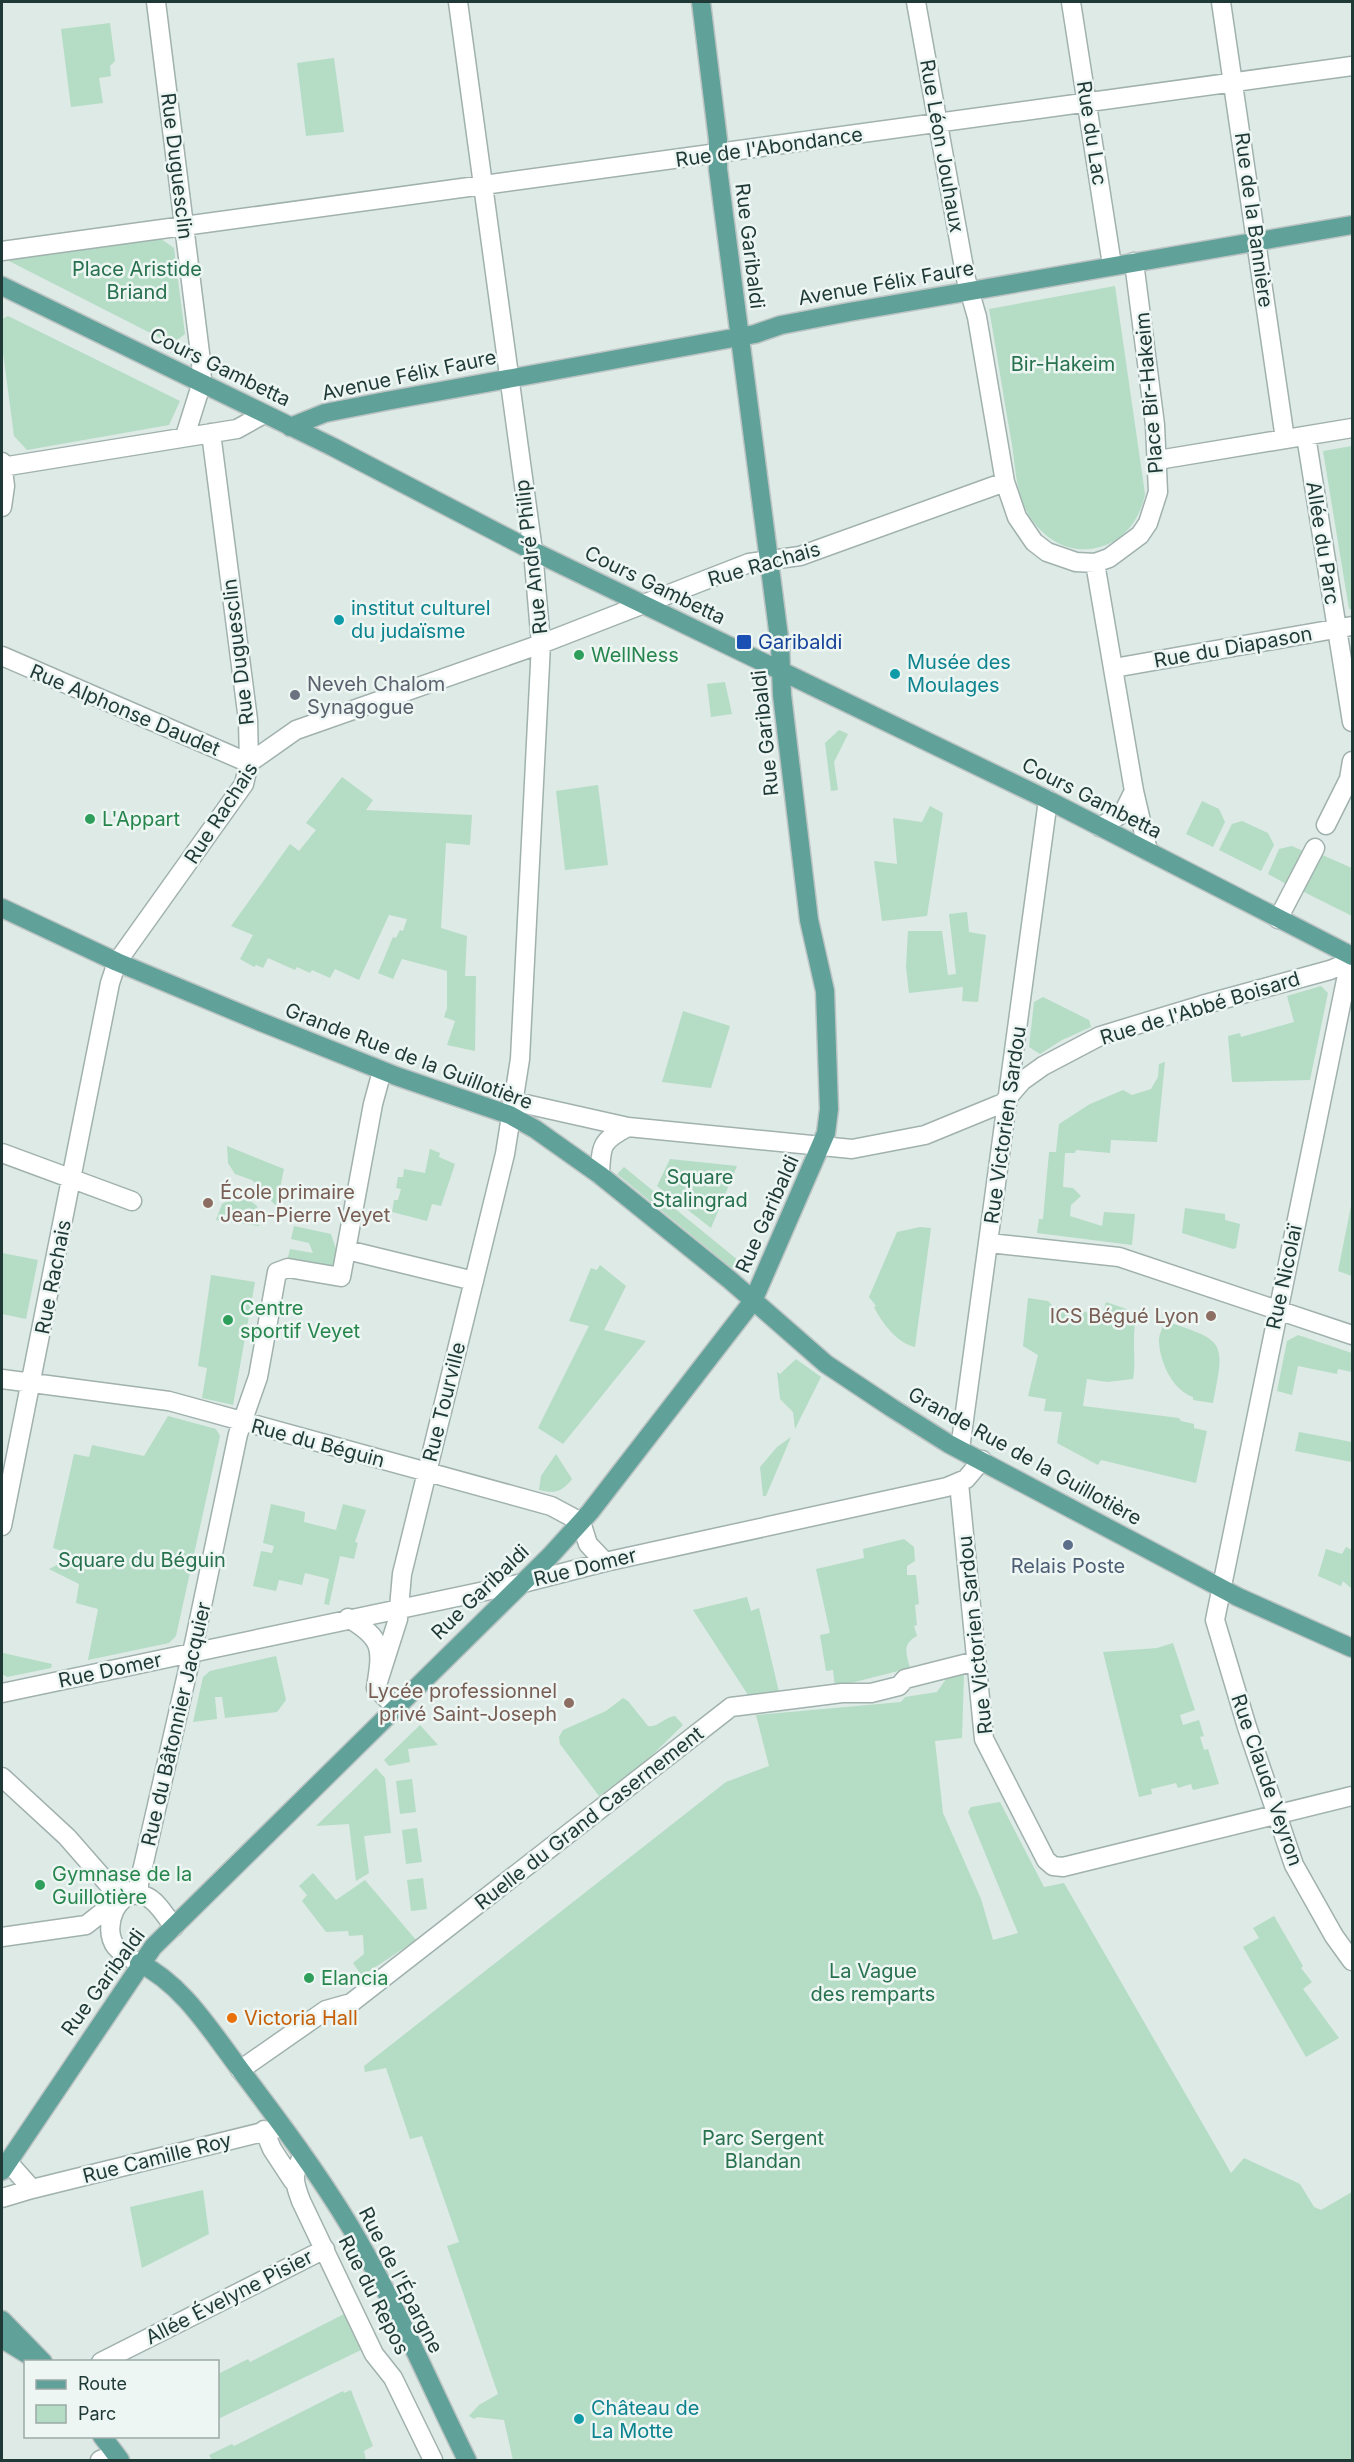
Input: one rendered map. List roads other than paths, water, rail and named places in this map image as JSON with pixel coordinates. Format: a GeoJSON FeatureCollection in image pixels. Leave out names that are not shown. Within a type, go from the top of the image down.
{"type":"FeatureCollection","features":[{"type":"Feature","properties":{"kind":"main road","name":"Rue Garibaldi"},"geometry":{"type":"LineString","coordinates":[[5,2167],[139,1963],[581,1522],[753,1301],[826,1133],[829,1109],[825,991],[809,920],[780,671],[780,645],[740,337],[701,2]]}},
{"type":"Feature","properties":{"kind":"main road","name":"Avenue Félix Faure"},"geometry":{"type":"LineString","coordinates":[[290,427],[325,413],[508,377],[740,337],[794,322],[1353,225]]}},
{"type":"Feature","properties":{"kind":"main road","name":"Cours Gambetta"},"geometry":{"type":"LineString","coordinates":[[2,286],[202,382],[533,551],[1048,800],[1353,956]]}},
{"type":"Feature","properties":{"kind":"main road","name":"Grande Rue de la Guillotière"},"geometry":{"type":"LineString","coordinates":[[2,908],[117,962],[382,1071],[511,1108],[535,1129],[600,1175],[826,1364],[960,1449],[1221,1587],[1353,1648]]}},
{"type":"Feature","properties":{"kind":"main road"},"geometry":{"type":"LineString","coordinates":[[139,1963],[156,1971],[198,2013],[283,2127]]}},
{"type":"Feature","properties":{"kind":"main road","name":"Rue de l'Épargne"},"geometry":{"type":"LineString","coordinates":[[283,2127],[346,2220],[366,2256],[467,2460]]}},
{"type":"Feature","properties":{"kind":"main road"},"geometry":{"type":"LineString","coordinates":[[2,2320],[40,2360]]}},
{"type":"Feature","properties":{"kind":"main road"},"geometry":{"type":"LineString","coordinates":[[2,2339],[39,2360]]}},
{"type":"Feature","properties":{"kind":"main road"},"geometry":{"type":"LineString","coordinates":[[103,2438],[112,2458]]}},
{"type":"Feature","properties":{"kind":"street","name":"Rue Duguesclin"},"geometry":{"type":"LineString","coordinates":[[156,2],[202,382],[185,436]]}},
{"type":"Feature","properties":{"kind":"street","name":"Rue André Philip"},"geometry":{"type":"LineString","coordinates":[[458,2],[533,551],[541,644],[520,1059],[511,1108]]}},
{"type":"Feature","properties":{"kind":"street","name":"Rue Léon Jouhaux"},"geometry":{"type":"LineString","coordinates":[[916,2],[968,291]]}},
{"type":"Feature","properties":{"kind":"street","name":"Rue du Lac"},"geometry":{"type":"LineString","coordinates":[[1071,2],[1112,265]]}},
{"type":"Feature","properties":{"kind":"street","name":"Rue de la Bannière"},"geometry":{"type":"LineString","coordinates":[[1221,2],[1285,439]]}},
{"type":"Feature","properties":{"kind":"street","name":"Rue de l'Abondance"},"geometry":{"type":"LineString","coordinates":[[184,226],[1353,66]]}},
{"type":"Feature","properties":{"kind":"street"},"geometry":{"type":"LineString","coordinates":[[2,251],[184,226]]}},
{"type":"Feature","properties":{"kind":"street","name":"Place Bir-Hakeim"},"geometry":{"type":"LineString","coordinates":[[1095,563],[1109,558],[1128,546],[1149,523],[1158,492],[1158,460],[1134,262]]}},
{"type":"Feature","properties":{"kind":"street"},"geometry":{"type":"LineString","coordinates":[[968,291],[977,317],[1005,482],[1017,517],[1034,542],[1062,558],[1095,563],[1134,791],[1148,852]]}},
{"type":"Feature","properties":{"kind":"street"},"geometry":{"type":"LineString","coordinates":[[2,507],[5,486],[2,465],[237,429],[264,414]]}},
{"type":"Feature","properties":{"kind":"street"},"geometry":{"type":"LineString","coordinates":[[1158,460],[1353,428]]}},
{"type":"Feature","properties":{"kind":"street","name":"Rue Duguesclin"},"geometry":{"type":"LineString","coordinates":[[211,434],[248,720],[249,763]]}},
{"type":"Feature","properties":{"kind":"street","name":"Allée du Parc"},"geometry":{"type":"LineString","coordinates":[[1306,436],[1344,628],[1353,722]]}},
{"type":"Feature","properties":{"kind":"street","name":"Rue Rachais"},"geometry":{"type":"LineString","coordinates":[[2,1526],[110,983],[117,962],[244,784],[249,763],[296,730],[541,644],[641,603],[749,563],[800,556],[1005,482]]}},
{"type":"Feature","properties":{"kind":"street","name":"Rue du Diapason"},"geometry":{"type":"LineString","coordinates":[[1114,668],[1344,628]]}},
{"type":"Feature","properties":{"kind":"street","name":"Rue Alphonse Daudet"},"geometry":{"type":"LineString","coordinates":[[2,656],[249,763]]}},
{"type":"Feature","properties":{"kind":"street"},"geometry":{"type":"LineString","coordinates":[[1326,825],[1349,779],[1353,761]]}},
{"type":"Feature","properties":{"kind":"street"},"geometry":{"type":"LineString","coordinates":[[1100,826],[1123,813],[1134,791]]}},
{"type":"Feature","properties":{"kind":"street","name":"Rue Victorien Sardou"},"geometry":{"type":"LineString","coordinates":[[960,1449],[1048,800]]}},
{"type":"Feature","properties":{"kind":"street"},"geometry":{"type":"LineString","coordinates":[[1278,919],[1315,848]]}},
{"type":"Feature","properties":{"kind":"street","name":"Rue de l'Abbé Boisard"},"geometry":{"type":"LineString","coordinates":[[678,1133],[852,1149],[925,1135],[1003,1103],[1022,1081],[1043,1066],[1100,1036],[1330,970],[1353,961]]}},
{"type":"Feature","properties":{"kind":"street","name":"Rue Nicolaï"},"geometry":{"type":"LineString","coordinates":[[1221,1587],[1346,980],[1353,968]]}},
{"type":"Feature","properties":{"kind":"street"},"geometry":{"type":"LineString","coordinates":[[382,1071],[373,1104],[346,1250],[474,1281]]}},
{"type":"Feature","properties":{"kind":"street","name":"Grande Rue de la Guillotière"},"geometry":{"type":"LineString","coordinates":[[511,1108],[678,1133]]}},
{"type":"Feature","properties":{"kind":"street","name":"Rue Tourville"},"geometry":{"type":"LineString","coordinates":[[376,1688],[395,1631],[400,1582],[505,1154],[511,1108]]}},
{"type":"Feature","properties":{"kind":"street"},"geometry":{"type":"LineString","coordinates":[[600,1175],[603,1143],[609,1137],[628,1127]]}},
{"type":"Feature","properties":{"kind":"street"},"geometry":{"type":"LineString","coordinates":[[2,1153],[132,1201]]}},
{"type":"Feature","properties":{"kind":"street"},"geometry":{"type":"LineString","coordinates":[[989,1243],[1119,1257],[1353,1335]]}},
{"type":"Feature","properties":{"kind":"street","name":"Rue du Bâtonnier Jacquier"},"geometry":{"type":"LineString","coordinates":[[139,1889],[242,1422],[258,1377],[277,1272],[288,1268],[341,1277],[346,1250]]}},
{"type":"Feature","properties":{"kind":"street","name":"Rue du Béguin"},"geometry":{"type":"LineString","coordinates":[[2,1379],[169,1401],[552,1506],[581,1522]]}},
{"type":"Feature","properties":{"kind":"street"},"geometry":{"type":"LineString","coordinates":[[959,1483],[972,1475],[982,1460]]}},
{"type":"Feature","properties":{"kind":"street","name":"Rue Victorien Sardou"},"geometry":{"type":"LineString","coordinates":[[959,1483],[984,1739],[1046,1860],[1053,1866],[1063,1867],[1275,1814]]}},
{"type":"Feature","properties":{"kind":"street","name":"Rue Domer"},"geometry":{"type":"LineString","coordinates":[[2,1693],[399,1609],[959,1483]]}},
{"type":"Feature","properties":{"kind":"street"},"geometry":{"type":"LineString","coordinates":[[581,1522],[588,1544],[605,1562]]}},
{"type":"Feature","properties":{"kind":"street","name":"Rue Claude Veyron"},"geometry":{"type":"LineString","coordinates":[[1221,1587],[1215,1620],[1275,1814],[1294,1865],[1334,1936],[1353,1961]]}},
{"type":"Feature","properties":{"kind":"street"},"geometry":{"type":"LineString","coordinates":[[348,1618],[375,1637],[380,1650],[376,1688],[396,1708]]}},
{"type":"Feature","properties":{"kind":"street","name":"Ruelle du Grand Casernement"},"geometry":{"type":"LineString","coordinates":[[240,2070],[326,2010],[351,2003],[731,1707],[842,1694],[871,1693],[899,1686],[905,1679],[976,1661]]}},
{"type":"Feature","properties":{"kind":"street"},"geometry":{"type":"LineString","coordinates":[[2,1777],[67,1837],[108,1885],[109,1897],[104,1911],[86,1925]]}},
{"type":"Feature","properties":{"kind":"street"},"geometry":{"type":"LineString","coordinates":[[1275,1814],[1353,1796]]}},
{"type":"Feature","properties":{"kind":"street"},"geometry":{"type":"LineString","coordinates":[[108,1885],[139,1889],[152,1900],[174,1927]]}},
{"type":"Feature","properties":{"kind":"street"},"geometry":{"type":"LineString","coordinates":[[139,1889],[114,1908],[109,1931],[115,1946],[139,1963]]}},
{"type":"Feature","properties":{"kind":"street"},"geometry":{"type":"LineString","coordinates":[[2,1937],[86,1925],[109,1931]]}},
{"type":"Feature","properties":{"kind":"street","name":"Rue Camille Roy"},"geometry":{"type":"LineString","coordinates":[[2,2198],[283,2127]]}},
{"type":"Feature","properties":{"kind":"street","name":"Rue du Repos"},"geometry":{"type":"LineString","coordinates":[[264,2130],[272,2149],[293,2181],[374,2354],[393,2378],[433,2460]]}},
{"type":"Feature","properties":{"kind":"street"},"geometry":{"type":"LineString","coordinates":[[293,2181],[296,2168],[303,2155]]}},
{"type":"Feature","properties":{"kind":"street"},"geometry":{"type":"LineString","coordinates":[[5,2167],[32,2189]]}},
{"type":"Feature","properties":{"kind":"street","name":"Allée Évelyne Pisier"},"geometry":{"type":"LineString","coordinates":[[103,2360],[325,2249]]}},
{"type":"Feature","properties":{"kind":"place","name":"institut culturel du judaïsme"},"geometry":{"type":"Point","coordinates":[339,620]}},
{"type":"Feature","properties":{"kind":"place","name":"Garibaldi"},"geometry":{"type":"Point","coordinates":[744,642]}},
{"type":"Feature","properties":{"kind":"place","name":"WellNess"},"geometry":{"type":"Point","coordinates":[579,655]}},
{"type":"Feature","properties":{"kind":"place","name":"Musée des Moulages"},"geometry":{"type":"Point","coordinates":[895,674]}},
{"type":"Feature","properties":{"kind":"place","name":"Neveh Chalom Synagogue"},"geometry":{"type":"Point","coordinates":[295,695]}},
{"type":"Feature","properties":{"kind":"place","name":"L'Appart"},"geometry":{"type":"Point","coordinates":[90,819]}},
{"type":"Feature","properties":{"kind":"place","name":"École primaire Jean-Pierre Veyet"},"geometry":{"type":"Point","coordinates":[208,1203]}},
{"type":"Feature","properties":{"kind":"place","name":"ICS Bégué Lyon"},"geometry":{"type":"Point","coordinates":[1211,1316]}},
{"type":"Feature","properties":{"kind":"place","name":"Centre sportif Veyet"},"geometry":{"type":"Point","coordinates":[228,1320]}},
{"type":"Feature","properties":{"kind":"place","name":"Relais Poste"},"geometry":{"type":"Point","coordinates":[1068,1545]}},
{"type":"Feature","properties":{"kind":"place","name":"Lycée professionnel privé Saint-Joseph"},"geometry":{"type":"Point","coordinates":[569,1703]}},
{"type":"Feature","properties":{"kind":"place","name":"Gymnase de la Guillotière"},"geometry":{"type":"Point","coordinates":[40,1885]}},
{"type":"Feature","properties":{"kind":"place","name":"Elancia"},"geometry":{"type":"Point","coordinates":[309,1978]}},
{"type":"Feature","properties":{"kind":"place","name":"Victoria Hall"},"geometry":{"type":"Point","coordinates":[232,2018]}},
{"type":"Feature","properties":{"kind":"place","name":"Château de La Motte"},"geometry":{"type":"Point","coordinates":[579,2419]}},
{"type":"Feature","properties":{"kind":"park label","name":"Place Aristide Briand"},"geometry":{"type":"Point","coordinates":[137,280]}},
{"type":"Feature","properties":{"kind":"park label","name":"Bir-Hakeim"},"geometry":{"type":"Point","coordinates":[1063,364]}},
{"type":"Feature","properties":{"kind":"park label","name":"Square Stalingrad"},"geometry":{"type":"Point","coordinates":[700,1188]}},
{"type":"Feature","properties":{"kind":"park label","name":"Square du Béguin"},"geometry":{"type":"Point","coordinates":[142,1560]}},
{"type":"Feature","properties":{"kind":"park label","name":"La Vague des remparts"},"geometry":{"type":"Point","coordinates":[873,1982]}},
{"type":"Feature","properties":{"kind":"park label","name":"Parc Sergent Blandan"},"geometry":{"type":"Point","coordinates":[763,2150]}}]}
